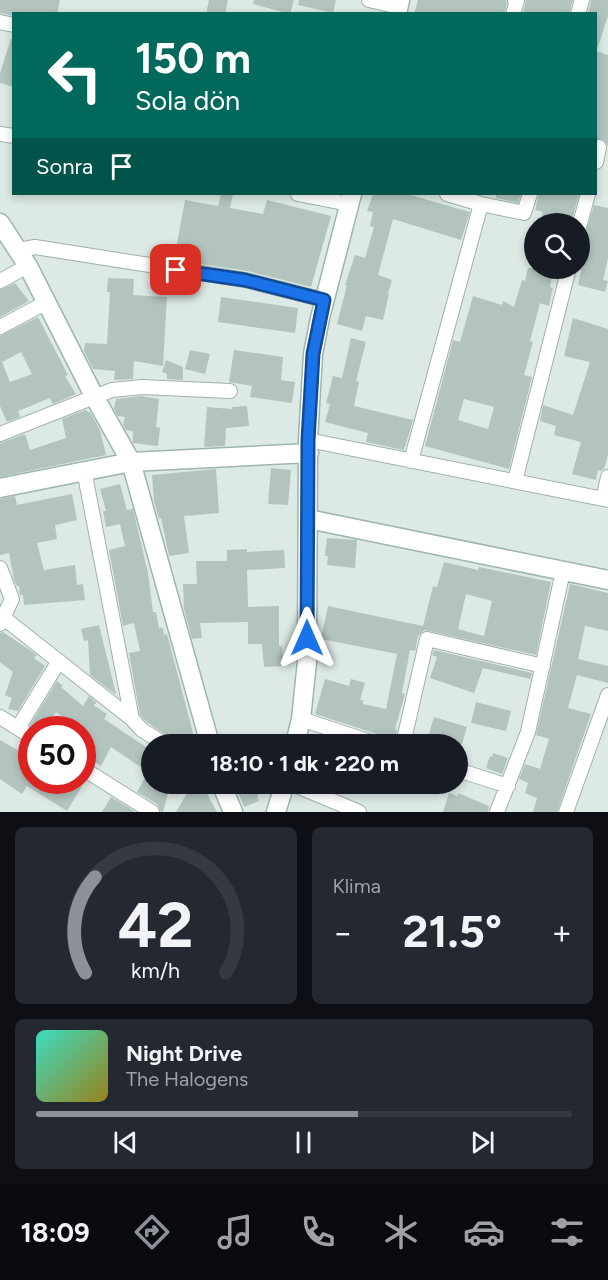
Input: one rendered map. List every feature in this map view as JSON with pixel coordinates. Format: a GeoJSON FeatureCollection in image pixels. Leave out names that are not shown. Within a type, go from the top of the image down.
{"type":"FeatureCollection","features":[{"type":"Feature","properties":{"kind":"street"},"geometry":{"type":"LineString","coordinates":[[369,0],[399,7]]}},
{"type":"Feature","properties":{"kind":"street"},"geometry":{"type":"LineString","coordinates":[[298,734],[307,662],[308,447],[313,354],[324,300],[351,199],[309,195]]}},
{"type":"Feature","properties":{"kind":"street"},"geometry":{"type":"LineString","coordinates":[[450,195],[524,213],[530,195]]}},
{"type":"Feature","properties":{"kind":"street"},"geometry":{"type":"LineString","coordinates":[[583,213],[588,195]]}},
{"type":"Feature","properties":{"kind":"street"},"geometry":{"type":"LineString","coordinates":[[411,461],[481,204]]}},
{"type":"Feature","properties":{"kind":"street"},"geometry":{"type":"LineString","coordinates":[[0,223],[23,258],[94,396],[131,462],[207,734]]}},
{"type":"Feature","properties":{"kind":"street"},"geometry":{"type":"LineString","coordinates":[[0,280],[35,247],[245,280],[324,300]]}},
{"type":"Feature","properties":{"kind":"street"},"geometry":{"type":"LineString","coordinates":[[515,481],[565,279]]}},
{"type":"Feature","properties":{"kind":"street"},"geometry":{"type":"LineString","coordinates":[[0,327],[46,303]]}},
{"type":"Feature","properties":{"kind":"street"},"geometry":{"type":"LineString","coordinates":[[0,434],[94,396],[126,387],[230,391]]}},
{"type":"Feature","properties":{"kind":"street"},"geometry":{"type":"LineString","coordinates":[[0,488],[131,462],[308,447],[411,461],[605,500],[608,477]]}},
{"type":"Feature","properties":{"kind":"street"},"geometry":{"type":"LineString","coordinates":[[84,470],[132,719]]}},
{"type":"Feature","properties":{"kind":"street"},"geometry":{"type":"LineString","coordinates":[[308,519],[608,580]]}},
{"type":"Feature","properties":{"kind":"street"},"geometry":{"type":"LineString","coordinates":[[0,568],[12,598],[1,619],[59,661],[149,734]]}},
{"type":"Feature","properties":{"kind":"street"},"geometry":{"type":"LineString","coordinates":[[497,812],[528,732],[563,571]]}},
{"type":"Feature","properties":{"kind":"street"},"geometry":{"type":"LineString","coordinates":[[405,734],[427,639],[543,666]]}},
{"type":"Feature","properties":{"kind":"street"},"geometry":{"type":"LineString","coordinates":[[25,716],[59,661]]}},
{"type":"Feature","properties":{"kind":"street"},"geometry":{"type":"LineString","coordinates":[[566,812],[608,695]]}},
{"type":"Feature","properties":{"kind":"street"},"geometry":{"type":"LineString","coordinates":[[0,717],[18,728]]}},
{"type":"Feature","properties":{"kind":"street"},"geometry":{"type":"LineString","coordinates":[[301,720],[345,734]]}},
{"type":"Feature","properties":{"kind":"street"},"geometry":{"type":"LineString","coordinates":[[468,773],[508,786]]}},
{"type":"Feature","properties":{"kind":"street"},"geometry":{"type":"LineString","coordinates":[[96,777],[152,812]]}},
{"type":"Feature","properties":{"kind":"street"},"geometry":{"type":"LineString","coordinates":[[226,794],[233,812]]}},
{"type":"Feature","properties":{"kind":"street"},"geometry":{"type":"LineString","coordinates":[[276,812],[282,794]]}},
{"type":"Feature","properties":{"kind":"street"},"geometry":{"type":"LineString","coordinates":[[316,794],[359,812]]}},
{"type":"Feature","properties":{"kind":"building"},"geometry":{"type":"Polygon","coordinates":[[[0,0],[60,0],[57,12],[12,12],[12,16],[0,13],[0,0]]]}},
{"type":"Feature","properties":{"kind":"building"},"geometry":{"type":"Polygon","coordinates":[[[209,0],[228,0],[225,12],[206,12],[209,0]]]}},
{"type":"Feature","properties":{"kind":"building"},"geometry":{"type":"Polygon","coordinates":[[[254,0],[294,0],[291,12],[253,4],[254,0]]]}},
{"type":"Feature","properties":{"kind":"building"},"geometry":{"type":"Polygon","coordinates":[[[299,0],[336,0],[333,12],[298,5],[299,0]]]}},
{"type":"Feature","properties":{"kind":"building"},"geometry":{"type":"Polygon","coordinates":[[[418,0],[506,0],[507,3],[505,12],[415,12],[418,0]]]}},
{"type":"Feature","properties":{"kind":"building"},"geometry":{"type":"Polygon","coordinates":[[[526,0],[573,0],[570,12],[523,12],[526,0]]]}},
{"type":"Feature","properties":{"kind":"building"},"geometry":{"type":"Polygon","coordinates":[[[591,0],[608,0],[608,16],[598,47],[597,12],[588,12],[591,0]]]}},
{"type":"Feature","properties":{"kind":"building"},"geometry":{"type":"Polygon","coordinates":[[[12,39],[12,86],[0,83],[0,73],[12,39]]]}},
{"type":"Feature","properties":{"kind":"building"},"geometry":{"type":"Polygon","coordinates":[[[597,51],[608,55],[608,146],[604,140],[597,139],[597,51]]]}},
{"type":"Feature","properties":{"kind":"building"},"geometry":{"type":"Polygon","coordinates":[[[221,195],[233,195],[230,208],[263,214],[267,200],[331,216],[311,287],[247,271],[174,260],[185,200],[218,206],[221,195]]]}},
{"type":"Feature","properties":{"kind":"building"},"geometry":{"type":"Polygon","coordinates":[[[373,195],[410,195],[470,212],[461,240],[393,219],[378,275],[392,280],[383,320],[366,316],[362,331],[337,324],[347,285],[345,285],[355,255],[365,258],[374,227],[370,226],[373,212],[367,211],[373,195]]]}},
{"type":"Feature","properties":{"kind":"building"},"geometry":{"type":"Polygon","coordinates":[[[496,195],[521,195],[518,203],[496,198],[496,195]]]}},
{"type":"Feature","properties":{"kind":"building"},"geometry":{"type":"Polygon","coordinates":[[[539,195],[579,195],[574,213],[535,210],[539,195]]]}},
{"type":"Feature","properties":{"kind":"building"},"geometry":{"type":"Polygon","coordinates":[[[594,205],[608,208],[608,258],[603,280],[608,281],[605,292],[578,285],[579,279],[590,279],[590,218],[594,205]]]}},
{"type":"Feature","properties":{"kind":"building"},"geometry":{"type":"Polygon","coordinates":[[[108,278],[134,279],[133,295],[167,297],[163,366],[134,361],[133,379],[114,380],[115,371],[93,369],[84,351],[85,343],[107,344],[110,292],[107,292],[108,278]]]}},
{"type":"Feature","properties":{"kind":"building"},"geometry":{"type":"Polygon","coordinates":[[[551,279],[550,287],[553,288],[549,306],[540,303],[530,341],[533,342],[524,375],[532,377],[509,469],[425,446],[453,340],[460,342],[473,296],[502,305],[503,301],[514,307],[522,280],[551,279]],[[464,399],[458,420],[488,429],[494,407],[464,399]]]}},
{"type":"Feature","properties":{"kind":"building"},"geometry":{"type":"Polygon","coordinates":[[[15,283],[29,301],[0,317],[0,290],[15,283]]]}},
{"type":"Feature","properties":{"kind":"building"},"geometry":{"type":"Polygon","coordinates":[[[221,297],[298,308],[295,333],[218,322],[221,297]]]}},
{"type":"Feature","properties":{"kind":"building"},"geometry":{"type":"Polygon","coordinates":[[[38,317],[68,375],[65,376],[76,394],[53,404],[50,398],[18,411],[20,417],[7,422],[0,406],[0,336],[38,317]],[[21,352],[2,362],[10,382],[32,374],[21,352]]]}},
{"type":"Feature","properties":{"kind":"building"},"geometry":{"type":"Polygon","coordinates":[[[573,318],[608,329],[608,455],[604,469],[598,470],[596,480],[572,474],[581,442],[554,435],[556,426],[540,421],[543,405],[573,415],[590,362],[564,356],[573,318]]]}},
{"type":"Feature","properties":{"kind":"building"},"geometry":{"type":"Polygon","coordinates":[[[351,338],[366,342],[356,381],[359,382],[354,406],[413,420],[404,450],[366,442],[368,433],[325,422],[330,404],[326,403],[333,376],[342,378],[351,338]]]}},
{"type":"Feature","properties":{"kind":"building"},"geometry":{"type":"Polygon","coordinates":[[[190,350],[210,354],[205,374],[185,369],[190,350]]]}},
{"type":"Feature","properties":{"kind":"building"},"geometry":{"type":"Polygon","coordinates":[[[234,350],[283,357],[281,380],[295,382],[292,403],[250,397],[252,386],[229,382],[234,350]]]}},
{"type":"Feature","properties":{"kind":"building"},"geometry":{"type":"Polygon","coordinates":[[[166,360],[183,367],[183,380],[167,379],[167,374],[162,372],[166,360]]]}},
{"type":"Feature","properties":{"kind":"building"},"geometry":{"type":"Polygon","coordinates":[[[141,396],[159,399],[156,427],[160,428],[158,446],[133,443],[133,431],[126,430],[123,425],[125,417],[118,416],[114,409],[116,399],[141,396]]]}},
{"type":"Feature","properties":{"kind":"building"},"geometry":{"type":"Polygon","coordinates":[[[247,406],[249,426],[226,428],[225,446],[204,447],[207,407],[232,409],[232,407],[247,406]]]}},
{"type":"Feature","properties":{"kind":"building"},"geometry":{"type":"Polygon","coordinates":[[[86,410],[90,412],[100,430],[106,455],[0,477],[0,443],[25,434],[30,450],[66,438],[62,419],[86,410]]]}},
{"type":"Feature","properties":{"kind":"building"},"geometry":{"type":"Polygon","coordinates":[[[271,468],[291,470],[288,505],[268,504],[271,468]]]}},
{"type":"Feature","properties":{"kind":"building"},"geometry":{"type":"Polygon","coordinates":[[[216,469],[219,513],[184,516],[189,553],[169,556],[161,518],[159,519],[154,501],[152,475],[216,469]]]}},
{"type":"Feature","properties":{"kind":"building"},"geometry":{"type":"Polygon","coordinates":[[[120,484],[127,510],[133,509],[148,573],[153,612],[156,612],[159,628],[163,628],[164,635],[167,634],[193,734],[165,734],[140,715],[129,653],[140,651],[134,623],[123,626],[109,550],[125,546],[120,524],[106,527],[103,511],[106,511],[100,489],[120,484]]]}},
{"type":"Feature","properties":{"kind":"building"},"geometry":{"type":"Polygon","coordinates":[[[72,494],[77,520],[55,525],[57,539],[37,543],[44,570],[75,565],[77,585],[83,584],[85,600],[24,605],[23,595],[20,595],[19,586],[14,580],[9,553],[0,555],[0,499],[15,496],[17,505],[72,494]]]}},
{"type":"Feature","properties":{"kind":"building"},"geometry":{"type":"Polygon","coordinates":[[[327,538],[357,540],[355,568],[327,565],[328,556],[325,556],[327,538]]]}},
{"type":"Feature","properties":{"kind":"building"},"geometry":{"type":"Polygon","coordinates":[[[247,549],[247,552],[284,550],[285,568],[247,570],[248,607],[279,606],[279,646],[282,646],[283,666],[264,667],[262,644],[248,644],[248,622],[200,623],[202,638],[192,639],[184,609],[183,584],[197,584],[196,561],[227,561],[227,550],[247,549]]]}},
{"type":"Feature","properties":{"kind":"building"},"geometry":{"type":"Polygon","coordinates":[[[444,562],[551,582],[536,655],[425,630],[418,636],[415,651],[410,650],[402,693],[405,694],[395,729],[396,734],[377,734],[315,714],[325,679],[349,686],[351,679],[365,683],[360,700],[363,700],[363,704],[386,709],[397,654],[321,639],[328,606],[423,626],[433,586],[437,587],[444,562]],[[466,594],[458,629],[484,636],[492,601],[466,594]]]}},
{"type":"Feature","properties":{"kind":"building"},"geometry":{"type":"Polygon","coordinates":[[[570,584],[608,593],[608,631],[585,626],[578,659],[608,666],[608,683],[577,675],[568,708],[591,714],[557,812],[533,812],[537,798],[525,793],[528,783],[519,779],[525,764],[540,769],[549,739],[536,735],[570,584]]]}},
{"type":"Feature","properties":{"kind":"building"},"geometry":{"type":"Polygon","coordinates":[[[99,625],[116,694],[90,675],[88,640],[84,641],[81,629],[99,625]]]}},
{"type":"Feature","properties":{"kind":"building"},"geometry":{"type":"Polygon","coordinates":[[[3,632],[37,655],[34,658],[45,666],[18,711],[8,709],[12,698],[5,695],[13,672],[0,662],[0,633],[3,632]]]}},
{"type":"Feature","properties":{"kind":"building"},"geometry":{"type":"Polygon","coordinates":[[[434,650],[532,673],[530,679],[483,668],[474,693],[430,678],[437,657],[432,655],[434,650]]]}},
{"type":"Feature","properties":{"kind":"building"},"geometry":{"type":"Polygon","coordinates":[[[57,681],[83,706],[89,696],[97,703],[93,705],[107,714],[104,719],[141,744],[141,767],[111,747],[101,766],[96,763],[96,716],[62,716],[56,712],[53,716],[36,716],[57,681]]]}},
{"type":"Feature","properties":{"kind":"building"},"geometry":{"type":"Polygon","coordinates":[[[476,702],[511,711],[506,731],[471,723],[476,702]]]}},
{"type":"Feature","properties":{"kind":"building"},"geometry":{"type":"Polygon","coordinates":[[[434,717],[467,727],[465,734],[429,734],[434,717]]]}},
{"type":"Feature","properties":{"kind":"building"},"geometry":{"type":"Polygon","coordinates":[[[0,740],[18,750],[18,791],[0,779],[0,740]]]}},
{"type":"Feature","properties":{"kind":"building"},"geometry":{"type":"Polygon","coordinates":[[[493,753],[508,758],[502,774],[486,768],[493,753]]]}},
{"type":"Feature","properties":{"kind":"building"},"geometry":{"type":"Polygon","coordinates":[[[141,785],[141,794],[168,794],[163,812],[157,804],[137,792],[141,785]]]}},
{"type":"Feature","properties":{"kind":"building"},"geometry":{"type":"Polygon","coordinates":[[[40,794],[77,794],[67,811],[40,794]]]}},
{"type":"Feature","properties":{"kind":"building"},"geometry":{"type":"Polygon","coordinates":[[[187,794],[207,794],[217,812],[176,812],[187,794]]]}},
{"type":"Feature","properties":{"kind":"building"},"geometry":{"type":"Polygon","coordinates":[[[239,794],[259,794],[257,795],[259,801],[244,807],[239,794]]]}},
{"type":"Feature","properties":{"kind":"building"},"geometry":{"type":"Polygon","coordinates":[[[449,794],[458,796],[460,794],[489,806],[488,812],[443,812],[449,794]]]}},
{"type":"Feature","properties":{"kind":"building"},"geometry":{"type":"Polygon","coordinates":[[[111,797],[128,807],[135,812],[102,812],[111,797]]]}},
{"type":"Feature","properties":{"kind":"route"},"geometry":{"type":"LineString","coordinates":[[176,270],[245,280],[324,300],[313,354],[308,440],[307,638]]}}]}
